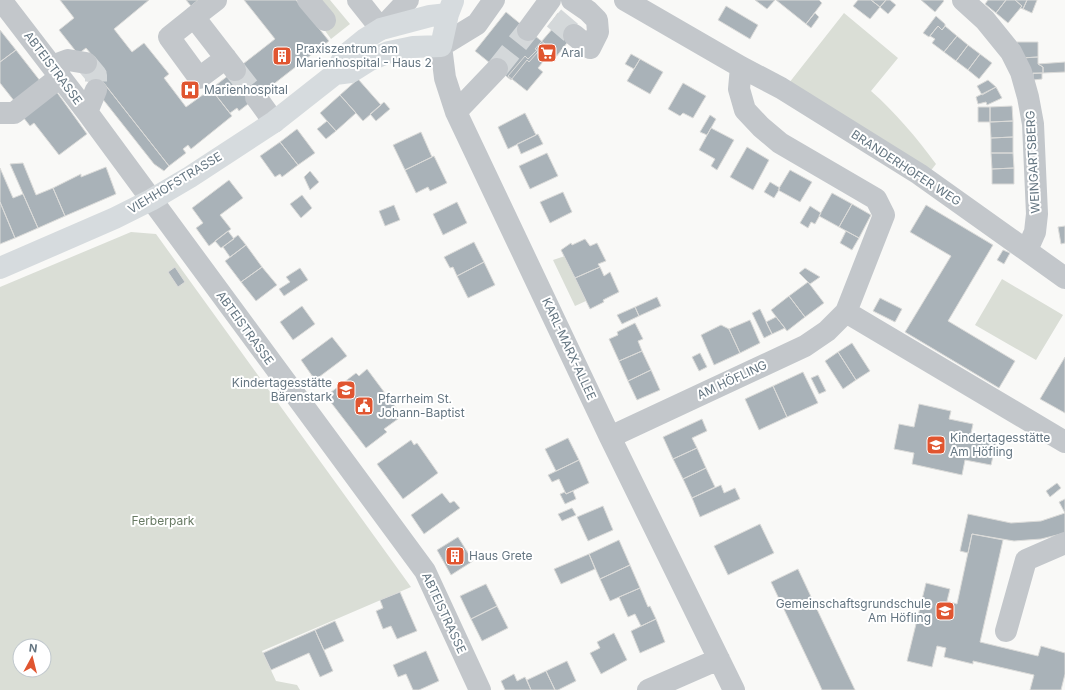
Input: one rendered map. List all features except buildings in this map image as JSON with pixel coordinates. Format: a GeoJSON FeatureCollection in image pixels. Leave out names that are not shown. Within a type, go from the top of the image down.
{"type":"FeatureCollection","features":[{"type":"Feature","properties":{"kind":"main road","name":"VIEHHOFSTRASSE"},"geometry":{"type":"LineString","coordinates":[[0,268],[115,218],[151,200],[190,177],[274,122],[335,74],[344,56],[365,38],[381,30],[430,16],[451,7]]}},
{"type":"Feature","properties":{"kind":"main road","name":"KARL-MARX-ALLEE"},"geometry":{"type":"LineString","coordinates":[[441,46],[451,7]]}},
{"type":"Feature","properties":{"kind":"main road","name":"VIEHHOFSTRASSE"},"geometry":{"type":"LineString","coordinates":[[335,74],[351,72],[370,60],[389,52],[413,47],[441,46]]}},
{"type":"Feature","properties":{"kind":"street","name":"ABTEISTRASSE"},"geometry":{"type":"LineString","coordinates":[[1,0],[87,112],[425,571],[480,690]]}},
{"type":"Feature","properties":{"kind":"street"},"geometry":{"type":"LineString","coordinates":[[194,17],[231,64],[199,78],[168,37],[216,0]]}},
{"type":"Feature","properties":{"kind":"street"},"geometry":{"type":"LineString","coordinates":[[308,0],[325,20]]}},
{"type":"Feature","properties":{"kind":"street"},"geometry":{"type":"LineString","coordinates":[[358,0],[381,30],[408,0]]}},
{"type":"Feature","properties":{"kind":"street"},"geometry":{"type":"LineString","coordinates":[[441,46],[477,24],[494,0]]}},
{"type":"Feature","properties":{"kind":"street"},"geometry":{"type":"LineString","coordinates":[[572,0],[588,11],[597,20],[598,32],[590,48],[574,35]]}},
{"type":"Feature","properties":{"kind":"street","name":"BRANDERHOFER WEG"},"geometry":{"type":"LineString","coordinates":[[625,0],[740,67],[781,88],[919,174],[1065,278]]}},
{"type":"Feature","properties":{"kind":"street","name":"WEINGARTSBERG"},"geometry":{"type":"LineString","coordinates":[[963,0],[985,20],[1011,52],[1021,72],[1028,97],[1033,124],[1037,214],[1035,232],[1027,250]]}},
{"type":"Feature","properties":{"kind":"street"},"geometry":{"type":"LineString","coordinates":[[528,30],[549,9]]}},
{"type":"Feature","properties":{"kind":"street","name":"KARL-MARX-ALLEE"},"geometry":{"type":"LineString","coordinates":[[441,46],[445,78],[456,112],[610,437],[734,690]]}},
{"type":"Feature","properties":{"kind":"street"},"geometry":{"type":"LineString","coordinates":[[0,113],[14,112],[68,60],[86,63]]}},
{"type":"Feature","properties":{"kind":"street","name":"AM HÖFLING"},"geometry":{"type":"LineString","coordinates":[[610,437],[805,346],[827,331],[846,312],[884,215],[876,199],[780,144],[745,110],[739,89],[740,67]]}},
{"type":"Feature","properties":{"kind":"street"},"geometry":{"type":"LineString","coordinates":[[456,112],[497,69]]}},
{"type":"Feature","properties":{"kind":"street"},"geometry":{"type":"LineString","coordinates":[[87,112],[96,90]]}},
{"type":"Feature","properties":{"kind":"street"},"geometry":{"type":"LineString","coordinates":[[256,98],[274,122]]}},
{"type":"Feature","properties":{"kind":"street"},"geometry":{"type":"LineString","coordinates":[[846,312],[1065,442]]}},
{"type":"Feature","properties":{"kind":"street"},"geometry":{"type":"LineString","coordinates":[[1006,631],[1026,560],[1065,543]]}},
{"type":"Feature","properties":{"kind":"street"},"geometry":{"type":"LineString","coordinates":[[648,690],[719,659]]}},
{"type":"Feature","properties":{"kind":"green space"},"geometry":{"type":"Polygon","coordinates":[[[320,0],[330,0],[350,24],[331,39],[321,25],[320,0]]]}},
{"type":"Feature","properties":{"kind":"green space"},"geometry":{"type":"Polygon","coordinates":[[[844,13],[898,58],[871,91],[889,108],[921,144],[936,164],[929,173],[789,83],[844,13]]]}},
{"type":"Feature","properties":{"kind":"green space","name":"Ferberpark"},"geometry":{"type":"Polygon","coordinates":[[[131,232],[156,234],[411,587],[262,651],[276,681],[297,685],[300,690],[0,690],[0,287],[131,232]]]}},
{"type":"Feature","properties":{"kind":"green space"},"geometry":{"type":"Polygon","coordinates":[[[565,256],[586,301],[575,306],[553,260],[565,256]]]}},
{"type":"Feature","properties":{"kind":"green space"},"geometry":{"type":"Polygon","coordinates":[[[1002,279],[1063,315],[1036,360],[975,325],[1002,279]]]}},
{"type":"Feature","properties":{"kind":"tunnel"},"geometry":{"type":"LineString","coordinates":[[554,18],[574,35]]}},
{"type":"Feature","properties":{"kind":"tunnel"},"geometry":{"type":"LineString","coordinates":[[497,69],[528,30]]}},
{"type":"Feature","properties":{"kind":"tunnel"},"geometry":{"type":"LineString","coordinates":[[86,63],[96,75],[96,90]]}},
{"type":"Feature","properties":{"kind":"tunnel"},"geometry":{"type":"LineString","coordinates":[[235,70],[256,97]]}},
{"type":"Feature","properties":{"kind":"place","name":"Aral"},"geometry":{"type":"Point","coordinates":[547,53]}},
{"type":"Feature","properties":{"kind":"place","name":"Praxiszentrum am Marienhospital - Haus 2"},"geometry":{"type":"Point","coordinates":[282,56]}},
{"type":"Feature","properties":{"kind":"place","name":"Marienhospital"},"geometry":{"type":"Point","coordinates":[190,90]}},
{"type":"Feature","properties":{"kind":"place","name":"Kindertagesstätte Bärenstark"},"geometry":{"type":"Point","coordinates":[346,390]}},
{"type":"Feature","properties":{"kind":"place","name":"Pfarrheim St. Johann-Baptist"},"geometry":{"type":"Point","coordinates":[364,406]}},
{"type":"Feature","properties":{"kind":"place","name":"Kindertagesstätte Am Höfling"},"geometry":{"type":"Point","coordinates":[936,445]}},
{"type":"Feature","properties":{"kind":"place","name":"Haus Grete"},"geometry":{"type":"Point","coordinates":[455,556]}},
{"type":"Feature","properties":{"kind":"place","name":"Gemeinschaftsgrundschule Am Höfling"},"geometry":{"type":"Point","coordinates":[945,611]}}]}
